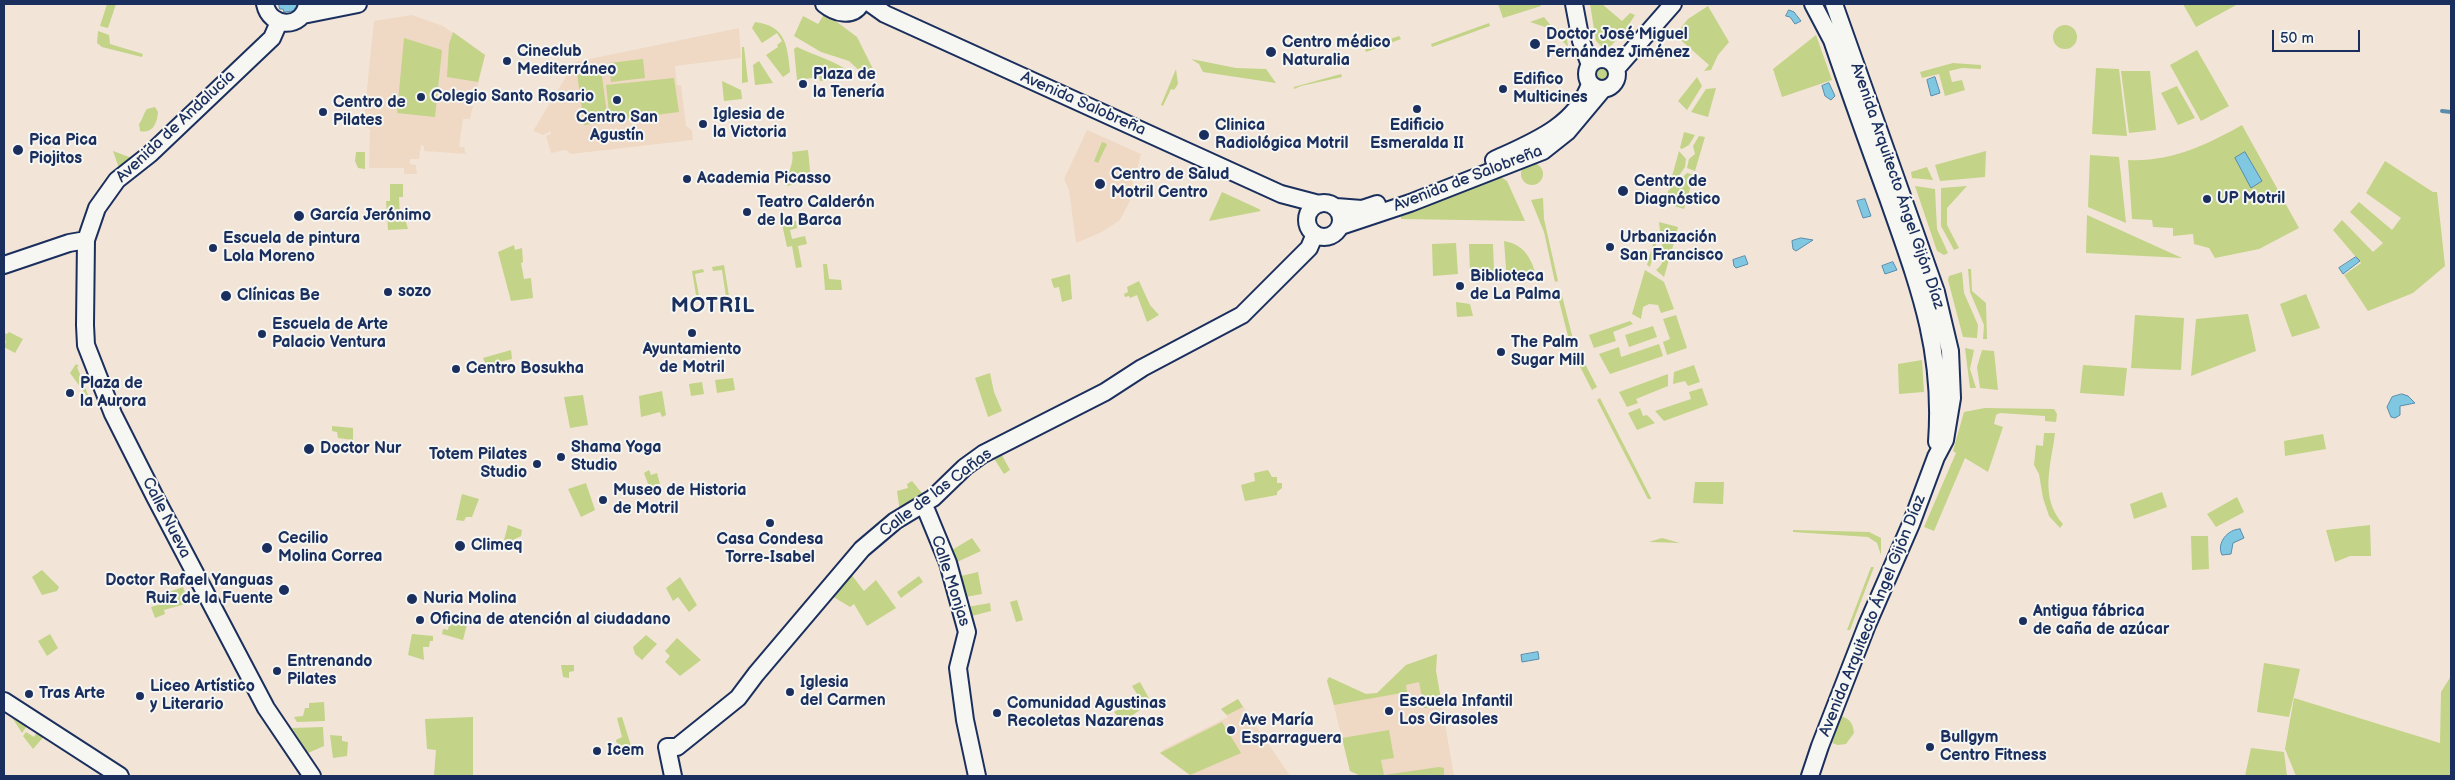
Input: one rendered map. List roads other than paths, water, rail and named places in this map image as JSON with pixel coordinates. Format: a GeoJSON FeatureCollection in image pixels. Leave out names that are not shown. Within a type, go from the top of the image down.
{"type":"FeatureCollection","features":[{"type":"Feature","properties":{"kind":"main road"},"geometry":{"type":"LineString","coordinates":[[265,4],[269,15],[279,22],[292,22],[305,10],[358,4]]}},
{"type":"Feature","properties":{"kind":"main road","name":"Avenida Salobreña"},"geometry":{"type":"LineString","coordinates":[[824,4],[845,14],[858,7],[885,14],[1281,194],[1319,204]]}},
{"type":"Feature","properties":{"kind":"main road","name":"Avenida Salobreña"},"geometry":{"type":"LineString","coordinates":[[871,4],[885,14]]}},
{"type":"Feature","properties":{"kind":"main road"},"geometry":{"type":"LineString","coordinates":[[1574,4],[1582,47],[1590,65]]}},
{"type":"Feature","properties":{"kind":"main road"},"geometry":{"type":"LineString","coordinates":[[1616,69],[1609,61],[1599,59],[1590,65],[1587,74],[1597,86],[1614,82],[1616,69],[1669,8],[1681,4]]}},
{"type":"Feature","properties":{"kind":"main road","name":"Avenida Arquitecto Ángel Gijón Díaz"},"geometry":{"type":"LineString","coordinates":[[1813,4],[1832,40],[1922,296],[1935,352],[1938,388],[1936,457]]}},
{"type":"Feature","properties":{"kind":"main road","name":"Avenida Arquitecto Ángel Gijón Díaz"},"geometry":{"type":"LineString","coordinates":[[1810,776],[1867,625],[1929,480],[1936,457],[1945,440],[1952,398],[1950,351],[1930,272],[1834,4]]}},
{"type":"Feature","properties":{"kind":"main road","name":"Avenida de Andalucía"},"geometry":{"type":"LineString","coordinates":[[86,240],[97,208],[117,180],[150,154],[272,38],[279,22]]}},
{"type":"Feature","properties":{"kind":"main road","name":"Avenida de Salobreña"},"geometry":{"type":"LineString","coordinates":[[1336,206],[1362,209],[1486,163],[1528,145],[1573,114],[1586,96],[1597,86]]}},
{"type":"Feature","properties":{"kind":"main road","name":"Avenida de Salobreña"},"geometry":{"type":"LineString","coordinates":[[1341,226],[1410,203],[1543,151],[1567,132],[1597,86]]}},
{"type":"Feature","properties":{"kind":"main road","name":"Avenida Salobreña"},"geometry":{"type":"LineString","coordinates":[[1281,194],[1307,219]]}},
{"type":"Feature","properties":{"kind":"main road"},"geometry":{"type":"LineString","coordinates":[[1324,203],[1336,206],[1341,215],[1341,226],[1331,236],[1324,237],[1315,234],[1310,229],[1307,219],[1311,210],[1324,203]]}},
{"type":"Feature","properties":{"kind":"main road","name":"Calle de las Cañas"},"geometry":{"type":"LineString","coordinates":[[673,776],[667,747],[677,746],[738,698],[850,561],[895,521],[922,505],[983,454],[1105,392],[1142,368],[1242,315],[1309,248],[1315,234]]}},
{"type":"Feature","properties":{"kind":"main road"},"geometry":{"type":"LineString","coordinates":[[4,265],[69,242],[86,240]]}},
{"type":"Feature","properties":{"kind":"main road","name":"Calle Nueva"},"geometry":{"type":"LineString","coordinates":[[86,240],[86,345],[113,414],[266,708],[312,776]]}},
{"type":"Feature","properties":{"kind":"main road","name":"Calle Monjas"},"geometry":{"type":"LineString","coordinates":[[922,505],[927,512],[948,564],[968,632],[958,668],[965,720],[977,776]]}},
{"type":"Feature","properties":{"kind":"main road"},"geometry":{"type":"LineString","coordinates":[[4,701],[120,776]]}},
{"type":"Feature","properties":{"kind":"water"},"geometry":{"type":"Polygon","coordinates":[[[279,4],[297,5],[293,11],[284,12],[283,9],[280,9],[279,4]]]}},
{"type":"Feature","properties":{"kind":"water"},"geometry":{"type":"Polygon","coordinates":[[[1789,10],[1794,12],[1801,21],[1795,24],[1790,17],[1786,16],[1789,10]]]}},
{"type":"Feature","properties":{"kind":"water"},"geometry":{"type":"Polygon","coordinates":[[[1935,77],[1940,93],[1931,96],[1927,80],[1935,77]]]}},
{"type":"Feature","properties":{"kind":"water"},"geometry":{"type":"Polygon","coordinates":[[[1829,83],[1835,96],[1831,100],[1825,96],[1822,86],[1829,83]]]}},
{"type":"Feature","properties":{"kind":"water"},"geometry":{"type":"Polygon","coordinates":[[[2245,152],[2262,181],[2251,188],[2235,158],[2245,152]]]}},
{"type":"Feature","properties":{"kind":"water"},"geometry":{"type":"Polygon","coordinates":[[[1865,199],[1871,216],[1863,218],[1857,201],[1865,199]]]}},
{"type":"Feature","properties":{"kind":"water"},"geometry":{"type":"Polygon","coordinates":[[[1801,238],[1813,240],[1796,251],[1793,249],[1792,241],[1801,238]]]}},
{"type":"Feature","properties":{"kind":"water"},"geometry":{"type":"Polygon","coordinates":[[[1745,256],[1748,264],[1736,268],[1733,260],[1745,256]]]}},
{"type":"Feature","properties":{"kind":"water"},"geometry":{"type":"Polygon","coordinates":[[[2356,257],[2360,261],[2343,274],[2339,268],[2356,257]]]}},
{"type":"Feature","properties":{"kind":"water"},"geometry":{"type":"Polygon","coordinates":[[[1893,262],[1897,270],[1885,274],[1882,266],[1893,262]]]}},
{"type":"Feature","properties":{"kind":"water"},"geometry":{"type":"Polygon","coordinates":[[[2402,394],[2408,396],[2415,403],[2400,406],[2400,415],[2395,418],[2391,417],[2387,407],[2392,397],[2402,394]]]}},
{"type":"Feature","properties":{"kind":"water"},"geometry":{"type":"Polygon","coordinates":[[[2240,529],[2244,538],[2233,543],[2231,554],[2222,555],[2221,546],[2224,537],[2231,531],[2240,529]]]}},
{"type":"Feature","properties":{"kind":"water"},"geometry":{"type":"Polygon","coordinates":[[[1538,652],[1539,659],[1522,662],[1521,655],[1538,652]]]}},
{"type":"Feature","properties":{"kind":"waterway"},"geometry":{"type":"LineString","coordinates":[[2442,111],[2451,112]]}},
{"type":"Feature","properties":{"kind":"place","name":"Doctor José Miguel Fernández Jiménez"},"geometry":{"type":"Point","coordinates":[1535,44]}},
{"type":"Feature","properties":{"kind":"place","name":"Centro médico Naturalia"},"geometry":{"type":"Point","coordinates":[1271,52]}},
{"type":"Feature","properties":{"kind":"place","name":"Cineclub Mediterráneo"},"geometry":{"type":"Point","coordinates":[507,61]}},
{"type":"Feature","properties":{"kind":"place","name":"Plaza de la Tenería"},"geometry":{"type":"Point","coordinates":[803,84]}},
{"type":"Feature","properties":{"kind":"place","name":"Edifico Multicines"},"geometry":{"type":"Point","coordinates":[1503,89]}},
{"type":"Feature","properties":{"kind":"place","name":"Colegio Santo Rosario"},"geometry":{"type":"Point","coordinates":[421,97]}},
{"type":"Feature","properties":{"kind":"place","name":"Centro San Agustín"},"geometry":{"type":"Point","coordinates":[617,100]}},
{"type":"Feature","properties":{"kind":"place","name":"Edificio Esmeralda II"},"geometry":{"type":"Point","coordinates":[1417,109]}},
{"type":"Feature","properties":{"kind":"place","name":"Centro de Pilates"},"geometry":{"type":"Point","coordinates":[323,112]}},
{"type":"Feature","properties":{"kind":"place","name":"Iglesia de la Victoria"},"geometry":{"type":"Point","coordinates":[703,124]}},
{"type":"Feature","properties":{"kind":"place","name":"Clinica Radiológica Motril"},"geometry":{"type":"Point","coordinates":[1204,135]}},
{"type":"Feature","properties":{"kind":"place","name":"Pica Pica Piojitos"},"geometry":{"type":"Point","coordinates":[18,150]}},
{"type":"Feature","properties":{"kind":"place","name":"Academia Picasso"},"geometry":{"type":"Point","coordinates":[687,179]}},
{"type":"Feature","properties":{"kind":"place","name":"Centro de Salud Motril Centro"},"geometry":{"type":"Point","coordinates":[1100,184]}},
{"type":"Feature","properties":{"kind":"place","name":"Centro de Diagnóstico"},"geometry":{"type":"Point","coordinates":[1623,191]}},
{"type":"Feature","properties":{"kind":"place","name":"UP Motril"},"geometry":{"type":"Point","coordinates":[2207,199]}},
{"type":"Feature","properties":{"kind":"place","name":"Teatro Calderón de la Barca"},"geometry":{"type":"Point","coordinates":[747,212]}},
{"type":"Feature","properties":{"kind":"place","name":"García Jerónimo"},"geometry":{"type":"Point","coordinates":[299,216]}},
{"type":"Feature","properties":{"kind":"place","name":"Urbanización San Francisco"},"geometry":{"type":"Point","coordinates":[1610,247]}},
{"type":"Feature","properties":{"kind":"place","name":"Escuela de pintura Lola Moreno"},"geometry":{"type":"Point","coordinates":[213,248]}},
{"type":"Feature","properties":{"kind":"place","name":"Biblioteca de La Palma"},"geometry":{"type":"Point","coordinates":[1460,286]}},
{"type":"Feature","properties":{"kind":"place","name":"sozo"},"geometry":{"type":"Point","coordinates":[388,292]}},
{"type":"Feature","properties":{"kind":"place","name":"Clínicas Be"},"geometry":{"type":"Point","coordinates":[226,296]}},
{"type":"Feature","properties":{"kind":"place","name":"Ayuntamiento de Motril"},"geometry":{"type":"Point","coordinates":[692,333]}},
{"type":"Feature","properties":{"kind":"place","name":"Escuela de Arte Palacio Ventura"},"geometry":{"type":"Point","coordinates":[262,334]}},
{"type":"Feature","properties":{"kind":"place","name":"The Palm Sugar Mill"},"geometry":{"type":"Point","coordinates":[1501,352]}},
{"type":"Feature","properties":{"kind":"place","name":"Centro Bosukha"},"geometry":{"type":"Point","coordinates":[456,369]}},
{"type":"Feature","properties":{"kind":"place","name":"Plaza de la Aurora"},"geometry":{"type":"Point","coordinates":[70,393]}},
{"type":"Feature","properties":{"kind":"place","name":"Doctor Nur"},"geometry":{"type":"Point","coordinates":[309,449]}},
{"type":"Feature","properties":{"kind":"place","name":"Shama Yoga Studio"},"geometry":{"type":"Point","coordinates":[561,457]}},
{"type":"Feature","properties":{"kind":"place","name":"Totem Pilates Studio"},"geometry":{"type":"Point","coordinates":[537,464]}},
{"type":"Feature","properties":{"kind":"place","name":"Museo de Historia de Motril"},"geometry":{"type":"Point","coordinates":[603,500]}},
{"type":"Feature","properties":{"kind":"place","name":"Casa Condesa Torre-Isabel"},"geometry":{"type":"Point","coordinates":[770,523]}},
{"type":"Feature","properties":{"kind":"place","name":"Climeq"},"geometry":{"type":"Point","coordinates":[460,546]}},
{"type":"Feature","properties":{"kind":"place","name":"Cecilio Molina Correa"},"geometry":{"type":"Point","coordinates":[267,548]}},
{"type":"Feature","properties":{"kind":"place","name":"Doctor Rafael Yanguas Ruiz de la Fuente"},"geometry":{"type":"Point","coordinates":[284,590]}},
{"type":"Feature","properties":{"kind":"place","name":"Nuria Molina"},"geometry":{"type":"Point","coordinates":[412,599]}},
{"type":"Feature","properties":{"kind":"place","name":"Oficina de atención al ciudadano"},"geometry":{"type":"Point","coordinates":[420,620]}},
{"type":"Feature","properties":{"kind":"place","name":"Antigua fábrica de caña de azúcar"},"geometry":{"type":"Point","coordinates":[2023,621]}},
{"type":"Feature","properties":{"kind":"place","name":"Entrenando Pilates"},"geometry":{"type":"Point","coordinates":[277,671]}},
{"type":"Feature","properties":{"kind":"place","name":"Iglesia del Carmen"},"geometry":{"type":"Point","coordinates":[790,692]}},
{"type":"Feature","properties":{"kind":"place","name":"Tras Arte"},"geometry":{"type":"Point","coordinates":[29,694]}},
{"type":"Feature","properties":{"kind":"place","name":"Liceo Artístico y Literario"},"geometry":{"type":"Point","coordinates":[140,696]}},
{"type":"Feature","properties":{"kind":"place","name":"Escuela Infantil Los Girasoles"},"geometry":{"type":"Point","coordinates":[1389,711]}},
{"type":"Feature","properties":{"kind":"place","name":"Comunidad Agustinas Recoletas Nazarenas"},"geometry":{"type":"Point","coordinates":[997,713]}},
{"type":"Feature","properties":{"kind":"place","name":"Ave María Esparraguera"},"geometry":{"type":"Point","coordinates":[1231,730]}},
{"type":"Feature","properties":{"kind":"place","name":"Bullgym Centro Fitness"},"geometry":{"type":"Point","coordinates":[1930,747]}},
{"type":"Feature","properties":{"kind":"place","name":"Icem"},"geometry":{"type":"Point","coordinates":[597,751]}},
{"type":"Feature","properties":{"kind":"district","name":"MOTRIL"},"geometry":{"type":"Point","coordinates":[713,307]}}]}
